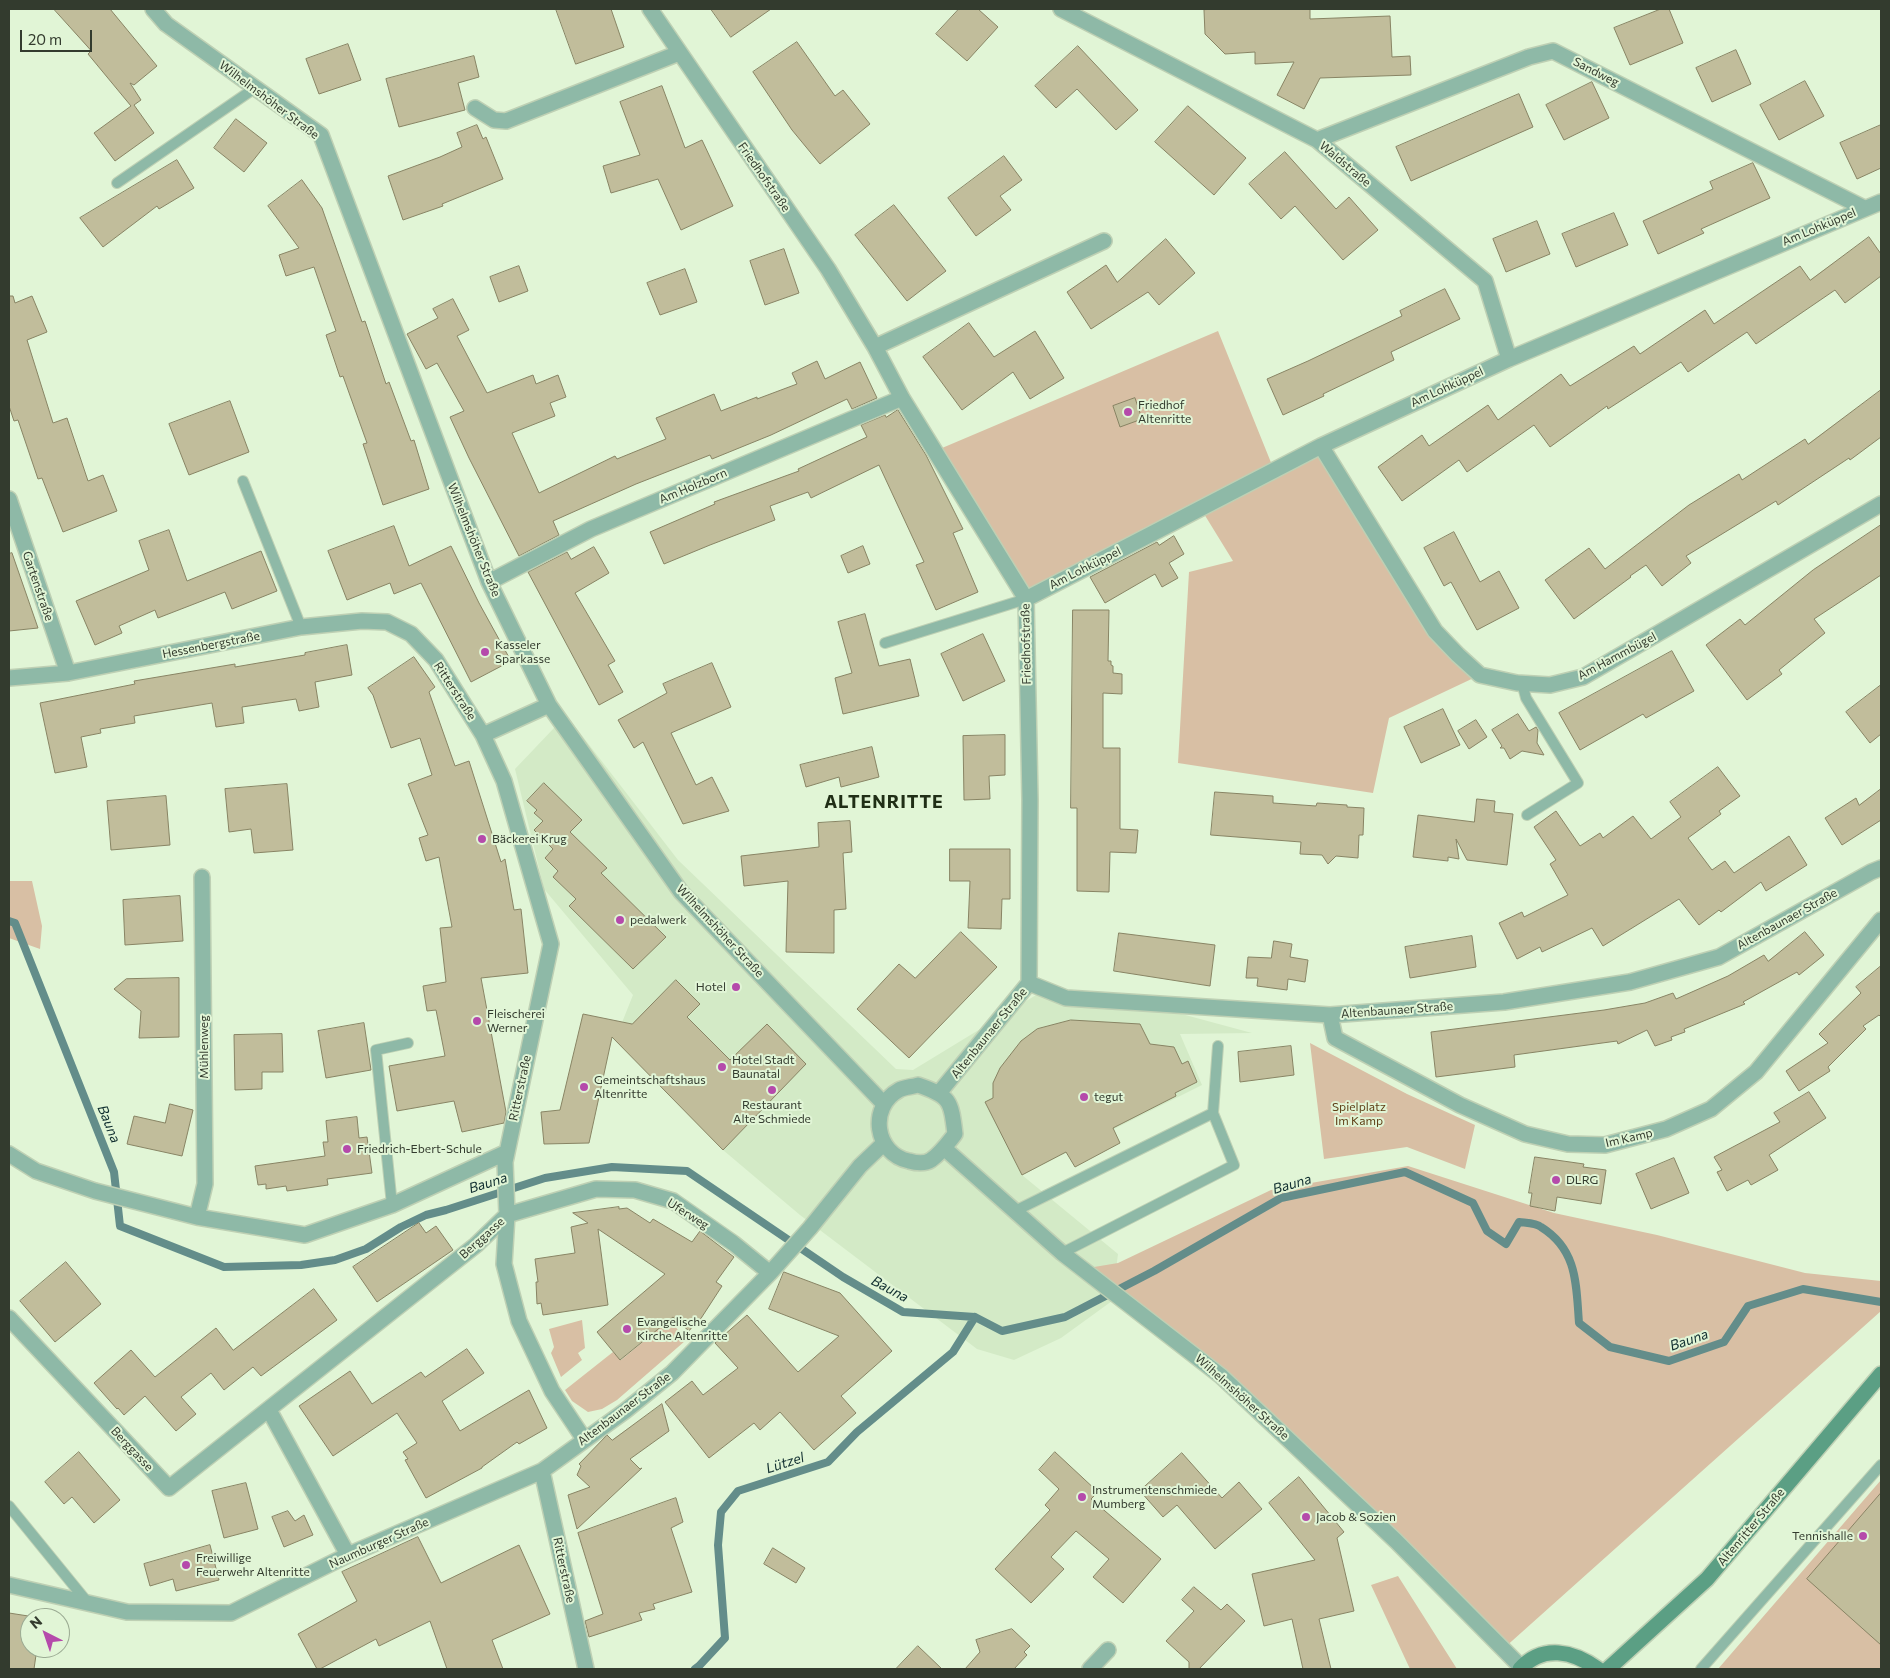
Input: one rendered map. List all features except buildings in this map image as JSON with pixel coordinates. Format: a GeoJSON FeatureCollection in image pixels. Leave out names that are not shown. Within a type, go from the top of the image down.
{"type":"FeatureCollection","features":[{"type":"Feature","properties":{"kind":"main road","name":"Altenritter Straße"},"geometry":{"type":"LineString","coordinates":[[1608,1669],[1707,1579],[1881,1374]]}},
{"type":"Feature","properties":{"kind":"main road"},"geometry":{"type":"LineString","coordinates":[[1520,1668],[1540,1655],[1564,1652],[1585,1660],[1598,1669]]}},
{"type":"Feature","properties":{"kind":"street","name":"Wilhelmshöher Straße"},"geometry":{"type":"LineString","coordinates":[[153,9],[166,24],[320,135],[489,582],[550,705],[682,892],[884,1104]]}},
{"type":"Feature","properties":{"kind":"street","name":"Friedhofstraße"},"geometry":{"type":"LineString","coordinates":[[650,9],[828,269],[902,398],[1026,599],[1030,800],[1029,983]]}},
{"type":"Feature","properties":{"kind":"street","name":"Waldstraße"},"geometry":{"type":"LineString","coordinates":[[1061,9],[1316,140],[1485,281],[1509,359]]}},
{"type":"Feature","properties":{"kind":"street","name":"Sandweg"},"geometry":{"type":"LineString","coordinates":[[1316,140],[1529,57],[1553,51],[1864,208]]}},
{"type":"Feature","properties":{"kind":"street"},"geometry":{"type":"LineString","coordinates":[[476,108],[494,120],[506,121],[679,53]]}},
{"type":"Feature","properties":{"kind":"street","name":"Am Lohküppel"},"geometry":{"type":"LineString","coordinates":[[1026,599],[1321,446],[1509,359],[1881,202]]}},
{"type":"Feature","properties":{"kind":"street"},"geometry":{"type":"LineString","coordinates":[[874,347],[1104,240]]}},
{"type":"Feature","properties":{"kind":"street","name":"Am Holzborn"},"geometry":{"type":"LineString","coordinates":[[489,582],[591,529],[902,398]]}},
{"type":"Feature","properties":{"kind":"street","name":"Am Hammbügel"},"geometry":{"type":"LineString","coordinates":[[1321,446],[1435,630],[1480,675],[1522,683],[1550,685],[1583,677],[1881,504]]}},
{"type":"Feature","properties":{"kind":"street","name":"Gartenstraße"},"geometry":{"type":"LineString","coordinates":[[9,499],[68,673]]}},
{"type":"Feature","properties":{"kind":"street","name":"Hessenbergstraße"},"geometry":{"type":"LineString","coordinates":[[9,678],[68,673],[301,628],[362,621],[387,622],[411,634]]}},
{"type":"Feature","properties":{"kind":"street","name":"Ritterstraße"},"geometry":{"type":"LineString","coordinates":[[411,634],[436,660],[483,735],[504,781],[551,944],[507,1152],[505,1170],[504,1264],[519,1321],[552,1391],[584,1439]]}},
{"type":"Feature","properties":{"kind":"street"},"geometry":{"type":"LineString","coordinates":[[483,735],[550,705]]}},
{"type":"Feature","properties":{"kind":"street","name":"Altenbaunaer Straße"},"geometry":{"type":"LineString","coordinates":[[940,1093],[1029,983],[1066,998],[1330,1015],[1504,1002],[1630,982],[1719,957],[1881,868]]}},
{"type":"Feature","properties":{"kind":"street","name":"Mühlenweg"},"geometry":{"type":"LineString","coordinates":[[197,1217],[205,1184],[202,877]]}},
{"type":"Feature","properties":{"kind":"street","name":"Im Kamp"},"geometry":{"type":"LineString","coordinates":[[1330,1015],[1334,1038],[1460,1105],[1525,1134],[1568,1144],[1605,1145],[1666,1129],[1711,1109],[1756,1072],[1881,920]]}},
{"type":"Feature","properties":{"kind":"street"},"geometry":{"type":"LineString","coordinates":[[918,1086],[940,1093],[952,1106],[955,1134],[930,1161],[917,1163],[899,1159],[883,1144],[878,1125],[884,1104],[899,1090],[918,1086]]}},
{"type":"Feature","properties":{"kind":"street","name":"Altenbaunaer Straße"},"geometry":{"type":"LineString","coordinates":[[542,1471],[625,1411],[672,1373],[770,1273],[810,1228],[860,1166],[883,1144]]}},
{"type":"Feature","properties":{"kind":"street","name":"Wilhelmshöher Straße"},"geometry":{"type":"LineString","coordinates":[[944,1148],[1062,1253],[1221,1376],[1396,1541],[1520,1668]]}},
{"type":"Feature","properties":{"kind":"street"},"geometry":{"type":"LineString","coordinates":[[9,1154],[36,1171],[95,1191],[197,1217],[305,1235],[392,1204],[507,1152]]}},
{"type":"Feature","properties":{"kind":"street","name":"Uferweg"},"geometry":{"type":"LineString","coordinates":[[506,1208],[596,1189],[635,1190],[673,1201],[770,1273]]}},
{"type":"Feature","properties":{"kind":"street","name":"Berggasse"},"geometry":{"type":"LineString","coordinates":[[9,1318],[169,1488],[476,1245],[506,1208]]}},
{"type":"Feature","properties":{"kind":"street"},"geometry":{"type":"LineString","coordinates":[[269,1410],[348,1556]]}},
{"type":"Feature","properties":{"kind":"street","name":"Ritterstraße"},"geometry":{"type":"LineString","coordinates":[[542,1471],[586,1669]]}},
{"type":"Feature","properties":{"kind":"street","name":"Naumburger Straße"},"geometry":{"type":"LineString","coordinates":[[9,1585],[127,1612],[231,1613],[348,1556],[542,1471]]}},
{"type":"Feature","properties":{"kind":"street"},"geometry":{"type":"LineString","coordinates":[[1090,1669],[1108,1650]]}},
{"type":"Feature","properties":{"kind":"lane"},"geometry":{"type":"LineString","coordinates":[[117,184],[255,88]]}},
{"type":"Feature","properties":{"kind":"lane"},"geometry":{"type":"LineString","coordinates":[[243,481],[301,628]]}},
{"type":"Feature","properties":{"kind":"lane"},"geometry":{"type":"LineString","coordinates":[[885,643],[1026,599]]}},
{"type":"Feature","properties":{"kind":"lane"},"geometry":{"type":"LineString","coordinates":[[1522,683],[1526,698],[1578,783],[1527,815]]}},
{"type":"Feature","properties":{"kind":"lane"},"geometry":{"type":"LineString","coordinates":[[392,1204],[376,1050],[408,1043]]}},
{"type":"Feature","properties":{"kind":"lane"},"geometry":{"type":"LineString","coordinates":[[1062,1253],[1234,1165],[1213,1113],[1218,1046]]}},
{"type":"Feature","properties":{"kind":"lane"},"geometry":{"type":"LineString","coordinates":[[1015,1211],[1213,1113]]}},
{"type":"Feature","properties":{"kind":"lane"},"geometry":{"type":"LineString","coordinates":[[1701,1669],[1881,1465]]}},
{"type":"Feature","properties":{"kind":"lane"},"geometry":{"type":"LineString","coordinates":[[9,1506],[88,1603]]}},
{"type":"Feature","properties":{"kind":"shaded area"},"geometry":{"type":"Polygon","coordinates":[[[570,720],[678,860],[896,1069],[913,1070],[1041,992],[1152,1006],[1252,1033],[1180,1034],[1202,1085],[1022,1175],[1118,1254],[1112,1301],[1061,1338],[1014,1360],[977,1349],[800,1215],[723,1150],[615,1040],[633,995],[544,889],[515,769],[554,728],[570,720]]]}},
{"type":"Feature","properties":{"kind":"green space"},"geometry":{"type":"Polygon","coordinates":[[[1218,331],[1274,470],[1321,446],[1435,631],[1480,675],[1389,718],[1373,793],[1178,763],[1189,572],[1233,561],[1201,509],[1026,599],[935,451],[1218,331]]]}},
{"type":"Feature","properties":{"kind":"green space"},"geometry":{"type":"Polygon","coordinates":[[[9,881],[32,881],[42,926],[40,949],[9,938],[9,881]]]}},
{"type":"Feature","properties":{"kind":"green space","name":"Spielplatz Im Kamp"},"geometry":{"type":"Polygon","coordinates":[[[1310,1043],[1407,1094],[1475,1125],[1465,1169],[1407,1147],[1324,1159],[1310,1043]]]}},
{"type":"Feature","properties":{"kind":"green space"},"geometry":{"type":"Polygon","coordinates":[[[1408,1166],[1554,1213],[1657,1235],[1805,1273],[1881,1281],[1881,1311],[1503,1649],[1221,1376],[1082,1269],[1118,1263],[1271,1190],[1408,1166]]]}},
{"type":"Feature","properties":{"kind":"green space"},"geometry":{"type":"Polygon","coordinates":[[[668,1315],[685,1341],[617,1400],[602,1409],[588,1412],[572,1401],[565,1390],[613,1352],[621,1360],[655,1332],[650,1326],[668,1315]]]}},
{"type":"Feature","properties":{"kind":"green space"},"geometry":{"type":"Polygon","coordinates":[[[582,1320],[585,1348],[578,1353],[582,1360],[561,1377],[551,1353],[554,1347],[549,1329],[582,1320]]]}},
{"type":"Feature","properties":{"kind":"green space"},"geometry":{"type":"Polygon","coordinates":[[[1881,1480],[1881,1669],[1718,1669],[1881,1480]]]}},
{"type":"Feature","properties":{"kind":"green space"},"geometry":{"type":"Polygon","coordinates":[[[1398,1576],[1457,1669],[1410,1669],[1371,1585],[1398,1576]]]}},
{"type":"Feature","properties":{"kind":"waterway","name":"Bauna"},"geometry":{"type":"LineString","coordinates":[[9,921],[15,923],[114,1172],[120,1226],[224,1267],[301,1265],[335,1260],[366,1249],[401,1227],[426,1215],[545,1178],[612,1167],[687,1171],[843,1277],[903,1312],[975,1317],[1002,1331],[1065,1317],[1154,1271],[1281,1198],[1405,1172],[1473,1203],[1487,1231],[1506,1244],[1519,1222],[1539,1226],[1553,1236],[1562,1246],[1573,1269],[1579,1323],[1610,1347],[1669,1361],[1724,1342],[1748,1306],[1803,1289],[1881,1302]]}},
{"type":"Feature","properties":{"kind":"waterway","name":"Lützel"},"geometry":{"type":"LineString","coordinates":[[695,1669],[725,1638],[718,1545],[721,1512],[738,1491],[828,1462],[857,1432],[953,1352],[975,1317]]}},
{"type":"Feature","properties":{"kind":"place","name":"Friedhof Altenritte"},"geometry":{"type":"Point","coordinates":[1128,412]}},
{"type":"Feature","properties":{"kind":"place","name":"Kasseler Sparkasse"},"geometry":{"type":"Point","coordinates":[485,652]}},
{"type":"Feature","properties":{"kind":"place","name":"Bäckerei Krug"},"geometry":{"type":"Point","coordinates":[482,839]}},
{"type":"Feature","properties":{"kind":"place","name":"pedalwerk"},"geometry":{"type":"Point","coordinates":[620,920]}},
{"type":"Feature","properties":{"kind":"place","name":"Hotel"},"geometry":{"type":"Point","coordinates":[736,987]}},
{"type":"Feature","properties":{"kind":"place","name":"Fleischerei Werner"},"geometry":{"type":"Point","coordinates":[477,1021]}},
{"type":"Feature","properties":{"kind":"place","name":"Hotel Stadt Baunatal"},"geometry":{"type":"Point","coordinates":[722,1067]}},
{"type":"Feature","properties":{"kind":"place","name":"Gemeintschaftshaus Altenritte"},"geometry":{"type":"Point","coordinates":[584,1087]}},
{"type":"Feature","properties":{"kind":"place","name":"Restaurant Alte Schmiede"},"geometry":{"type":"Point","coordinates":[772,1090]}},
{"type":"Feature","properties":{"kind":"place","name":"tegut"},"geometry":{"type":"Point","coordinates":[1084,1097]}},
{"type":"Feature","properties":{"kind":"place","name":"Friedrich-Ebert-Schule"},"geometry":{"type":"Point","coordinates":[347,1149]}},
{"type":"Feature","properties":{"kind":"place","name":"DLRG"},"geometry":{"type":"Point","coordinates":[1556,1180]}},
{"type":"Feature","properties":{"kind":"place","name":"Evangelische Kirche Altenritte"},"geometry":{"type":"Point","coordinates":[627,1329]}},
{"type":"Feature","properties":{"kind":"place","name":"Instrumentenschmiede Mumberg"},"geometry":{"type":"Point","coordinates":[1082,1497]}},
{"type":"Feature","properties":{"kind":"place","name":"Jacob & Sozien"},"geometry":{"type":"Point","coordinates":[1306,1517]}},
{"type":"Feature","properties":{"kind":"place","name":"Tennishalle"},"geometry":{"type":"Point","coordinates":[1863,1536]}},
{"type":"Feature","properties":{"kind":"place","name":"Freiwillige Feuerwehr Altenritte"},"geometry":{"type":"Point","coordinates":[186,1565]}},
{"type":"Feature","properties":{"kind":"district","name":"ALTENRITTE"},"geometry":{"type":"Point","coordinates":[884,802]}}]}
